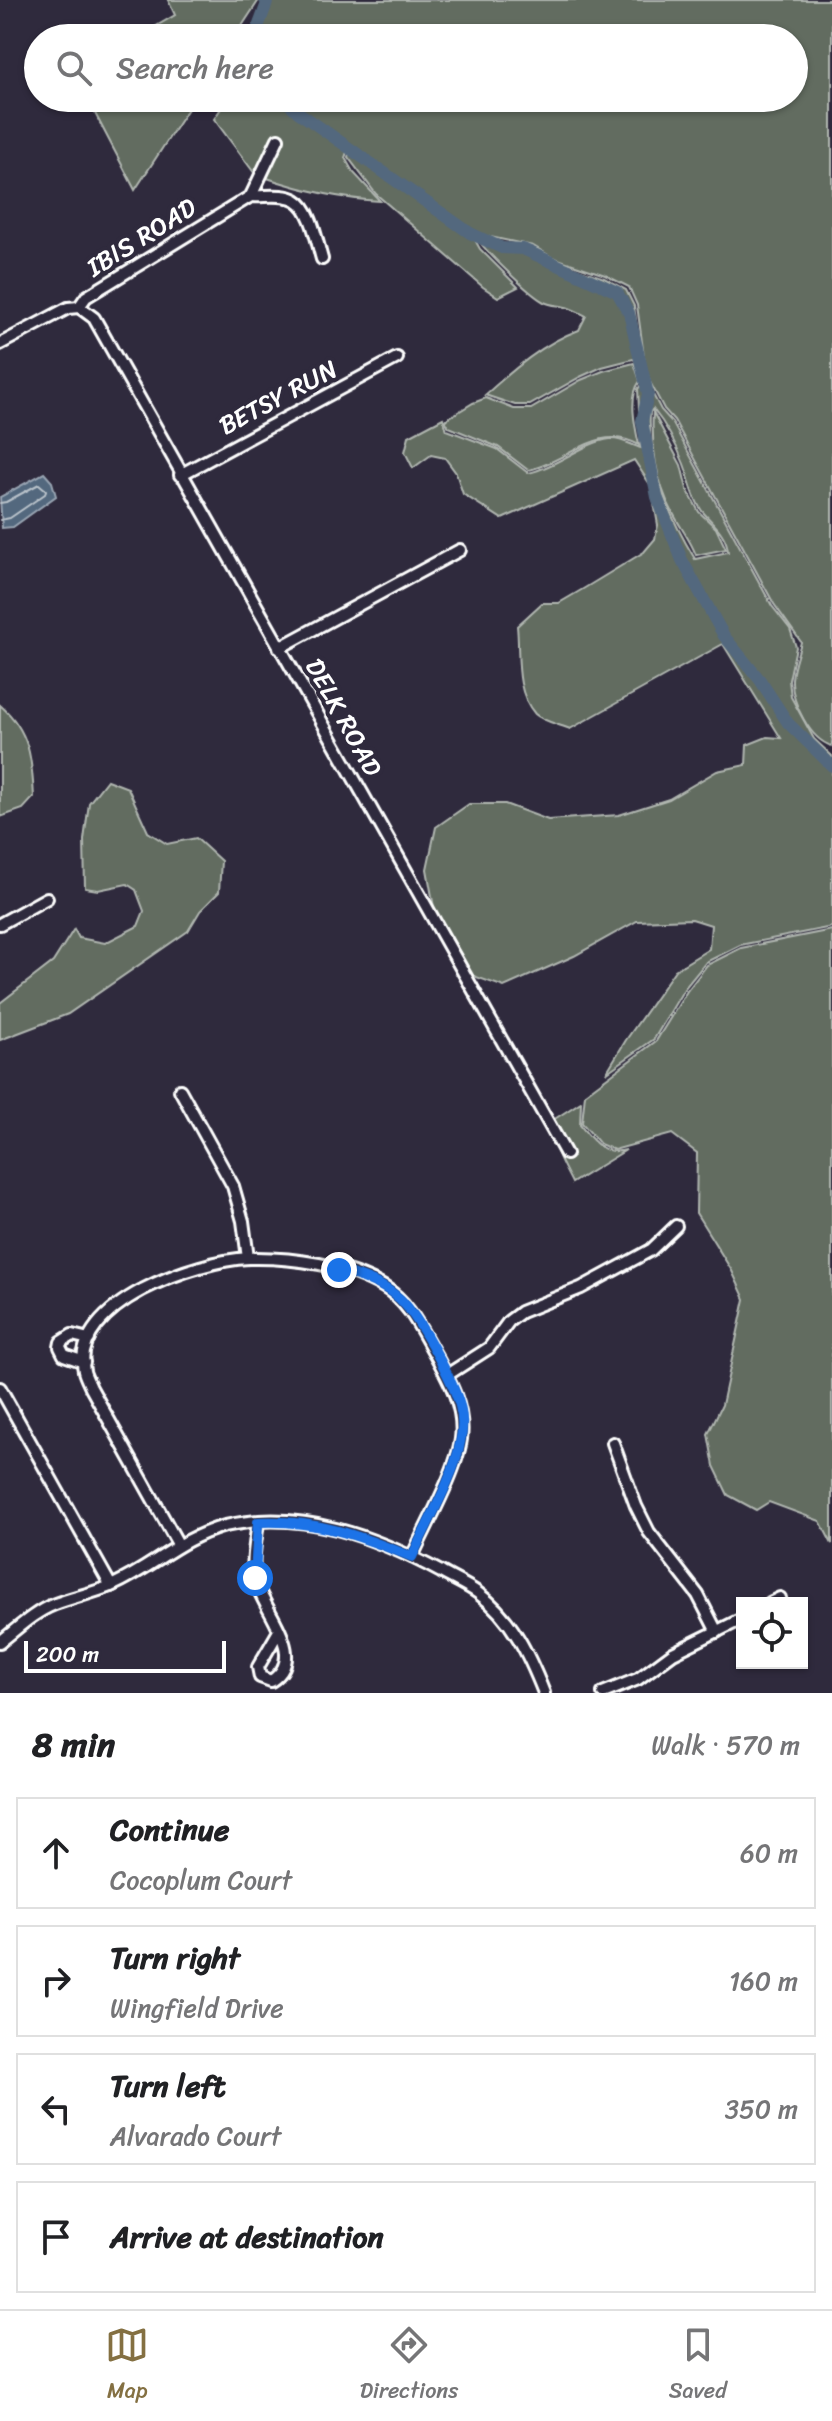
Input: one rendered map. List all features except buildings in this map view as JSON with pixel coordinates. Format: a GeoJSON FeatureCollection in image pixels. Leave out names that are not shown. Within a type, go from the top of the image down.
{"type":"FeatureCollection","features":[{"type":"Feature","properties":{"kind":"street"},"geometry":{"type":"LineString","coordinates":[[278,139],[251,196],[284,197],[298,201],[307,214],[322,259]]}},
{"type":"Feature","properties":{"kind":"street","name":"IBIS ROAD"},"geometry":{"type":"LineString","coordinates":[[0,344],[68,308],[79,307],[86,297],[251,196]]}},
{"type":"Feature","properties":{"kind":"street","name":"DELK ROAD"},"geometry":{"type":"LineString","coordinates":[[79,307],[94,318],[566,1154]]}},
{"type":"Feature","properties":{"kind":"street","name":"BETSY RUN"},"geometry":{"type":"LineString","coordinates":[[180,475],[397,358]]}},
{"type":"Feature","properties":{"kind":"street"},"geometry":{"type":"LineString","coordinates":[[279,648],[460,550]]}},
{"type":"Feature","properties":{"kind":"street"},"geometry":{"type":"LineString","coordinates":[[0,924],[47,898]]}},
{"type":"Feature","properties":{"kind":"street"},"geometry":{"type":"LineString","coordinates":[[180,1090],[233,1186],[243,1221],[248,1258]]}},
{"type":"Feature","properties":{"kind":"street"},"geometry":{"type":"LineString","coordinates":[[447,1375],[489,1348],[509,1321],[521,1312],[581,1288],[651,1250],[676,1226]]}},
{"type":"Feature","properties":{"kind":"street"},"geometry":{"type":"LineString","coordinates":[[178,1544],[91,1388],[84,1371],[89,1339],[113,1308],[165,1280],[200,1266],[248,1258],[314,1263],[364,1277],[386,1288],[413,1315],[447,1375],[459,1406],[461,1441],[458,1455],[412,1557]]}},
{"type":"Feature","properties":{"kind":"street"},"geometry":{"type":"LineString","coordinates":[[84,1362],[64,1355],[61,1342],[72,1335],[89,1339]]}},
{"type":"Feature","properties":{"kind":"street"},"geometry":{"type":"LineString","coordinates":[[0,1388],[111,1586]]}},
{"type":"Feature","properties":{"kind":"street"},"geometry":{"type":"LineString","coordinates":[[613,1443],[649,1532],[698,1595],[717,1632]]}},
{"type":"Feature","properties":{"kind":"street"},"geometry":{"type":"LineString","coordinates":[[0,1642],[52,1605],[111,1586],[137,1573],[178,1544],[228,1526],[284,1520],[311,1523],[357,1536],[412,1557],[478,1593],[517,1634],[530,1656],[544,1693]]}},
{"type":"Feature","properties":{"kind":"street"},"geometry":{"type":"LineString","coordinates":[[258,1522],[255,1578],[279,1631]]}},
{"type":"Feature","properties":{"kind":"street"},"geometry":{"type":"LineString","coordinates":[[603,1693],[638,1679],[673,1653],[736,1622]]}},
{"type":"Feature","properties":{"kind":"shaded area"},"geometry":{"type":"Polygon","coordinates":[[[168,0],[259,0],[243,24],[160,24],[175,15],[168,0]]]}},
{"type":"Feature","properties":{"kind":"shaded area"},"geometry":{"type":"Polygon","coordinates":[[[265,0],[832,0],[832,746],[816,736],[798,709],[792,679],[801,642],[774,604],[674,420],[664,409],[650,382],[637,305],[629,287],[605,275],[552,257],[533,246],[471,233],[480,249],[518,287],[498,297],[376,194],[348,157],[351,148],[298,112],[808,112],[808,24],[259,24],[267,3],[265,0]]]}},
{"type":"Feature","properties":{"kind":"shaded area"},"geometry":{"type":"Polygon","coordinates":[[[94,112],[186,112],[135,190],[94,112]]]}},
{"type":"Feature","properties":{"kind":"shaded area"},"geometry":{"type":"Polygon","coordinates":[[[219,112],[294,112],[348,149],[345,158],[353,172],[380,201],[321,193],[264,177],[283,138],[277,134],[255,174],[214,119],[219,112]]]}},
{"type":"Feature","properties":{"kind":"shaded area"},"geometry":{"type":"Polygon","coordinates":[[[476,237],[533,250],[626,290],[634,306],[647,383],[661,410],[672,422],[772,606],[790,629],[796,647],[789,680],[791,697],[814,739],[832,756],[832,927],[740,945],[706,962],[684,989],[654,1039],[606,1073],[675,970],[709,949],[711,925],[692,919],[637,921],[574,956],[504,987],[468,974],[439,935],[427,869],[436,827],[469,804],[505,804],[548,820],[619,815],[669,799],[717,771],[746,765],[747,745],[767,737],[781,738],[723,644],[570,729],[538,716],[528,704],[519,672],[517,626],[542,603],[559,603],[644,552],[655,539],[658,525],[651,486],[634,460],[502,519],[463,494],[456,473],[445,458],[431,455],[413,468],[405,452],[409,436],[443,418],[447,430],[497,449],[528,473],[600,441],[618,440],[641,448],[638,389],[643,382],[637,362],[633,359],[602,367],[530,405],[515,405],[485,395],[541,350],[579,330],[586,316],[537,297],[476,237]],[[653,409],[650,412],[652,451],[661,489],[676,525],[695,559],[728,552],[722,535],[699,506],[681,457],[653,409]]]}},
{"type":"Feature","properties":{"kind":"shaded area"},"geometry":{"type":"Polygon","coordinates":[[[634,363],[640,381],[633,404],[639,445],[624,439],[596,441],[528,470],[498,447],[449,427],[445,420],[486,398],[514,409],[531,409],[581,380],[634,363]]]}},
{"type":"Feature","properties":{"kind":"shaded area"},"geometry":{"type":"Polygon","coordinates":[[[653,412],[681,465],[687,489],[699,512],[716,528],[726,549],[696,555],[675,517],[662,488],[656,463],[653,412]]]}},
{"type":"Feature","properties":{"kind":"shaded area"},"geometry":{"type":"Polygon","coordinates":[[[0,705],[18,725],[28,746],[34,797],[23,809],[0,817],[0,705]]]}},
{"type":"Feature","properties":{"kind":"shaded area"},"geometry":{"type":"Polygon","coordinates":[[[107,780],[128,788],[148,832],[167,844],[196,838],[221,861],[219,892],[200,911],[188,931],[68,1014],[0,1040],[0,1003],[53,962],[74,929],[79,938],[105,943],[138,926],[144,911],[136,890],[127,884],[98,890],[85,888],[84,840],[89,803],[107,780]]]}},
{"type":"Feature","properties":{"kind":"shaded area"},"geometry":{"type":"Polygon","coordinates":[[[832,930],[832,1544],[820,1521],[769,1502],[756,1510],[728,1495],[714,1466],[708,1434],[722,1405],[745,1299],[732,1271],[696,1213],[697,1153],[672,1134],[614,1150],[600,1144],[582,1123],[585,1094],[656,1041],[707,965],[741,948],[832,930]]]}},
{"type":"Feature","properties":{"kind":"shaded area"},"geometry":{"type":"Polygon","coordinates":[[[581,1102],[580,1125],[589,1136],[605,1149],[626,1150],[572,1183],[555,1145],[552,1128],[553,1120],[581,1102]]]}},
{"type":"Feature","properties":{"kind":"water"},"geometry":{"type":"Polygon","coordinates":[[[44,473],[52,482],[56,496],[13,527],[2,528],[0,497],[44,473]]]}},
{"type":"Feature","properties":{"kind":"waterway"},"geometry":{"type":"LineString","coordinates":[[259,24],[267,3],[265,0]]}},
{"type":"Feature","properties":{"kind":"waterway"},"geometry":{"type":"LineString","coordinates":[[298,112],[470,233],[502,248],[523,249],[617,292],[629,313],[648,394],[642,421],[657,497],[682,560],[724,636],[760,680],[788,723],[832,766]]}},
{"type":"Feature","properties":{"kind":"route"},"geometry":{"type":"LineString","coordinates":[[255,1578],[258,1522],[284,1520],[311,1523],[371,1540],[412,1557],[458,1455],[462,1423],[459,1406],[447,1375],[413,1315],[386,1288],[364,1277],[339,1270]]}}]}
